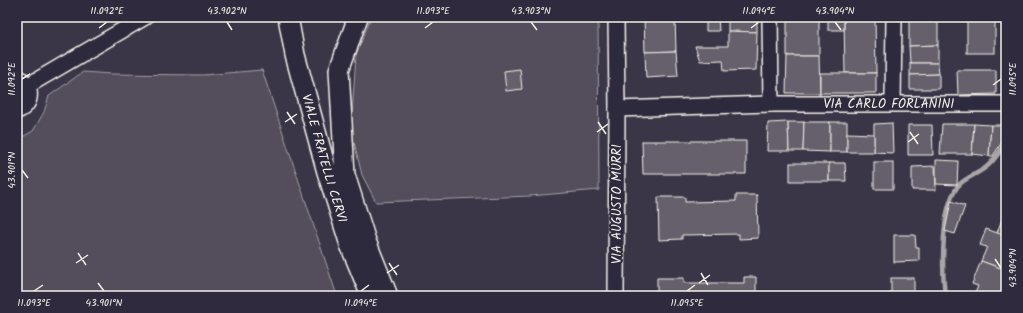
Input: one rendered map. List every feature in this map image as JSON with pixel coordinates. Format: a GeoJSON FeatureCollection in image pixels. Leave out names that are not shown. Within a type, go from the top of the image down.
{"type":"FeatureCollection","features":[{"type":"Feature","properties":{"kind":"main road","name":"VIALE FRATELLI CERVI"},"geometry":{"type":"LineString","coordinates":[[288,17],[295,55],[327,172],[350,245],[371,296]]}},
{"type":"Feature","properties":{"kind":"main road","name":"VIALE FRATELLI CERVI"},"geometry":{"type":"LineString","coordinates":[[358,17],[339,70],[345,175],[366,241],[388,296]]}},
{"type":"Feature","properties":{"kind":"street"},"geometry":{"type":"LineString","coordinates":[[17,111],[22,110],[28,102],[30,92],[22,82],[145,17]]}},
{"type":"Feature","properties":{"kind":"street","name":"VIA AUGUSTO MURRI"},"geometry":{"type":"LineString","coordinates":[[616,17],[616,296]]}},
{"type":"Feature","properties":{"kind":"street"},"geometry":{"type":"LineString","coordinates":[[770,17],[771,104]]}},
{"type":"Feature","properties":{"kind":"street"},"geometry":{"type":"LineString","coordinates":[[893,103],[894,17]]}},
{"type":"Feature","properties":{"kind":"street","name":"VIA CARLO FORLANINI"},"geometry":{"type":"LineString","coordinates":[[617,109],[771,104],[1006,104]]}},
{"type":"Feature","properties":{"kind":"shaded area"},"geometry":{"type":"Polygon","coordinates":[[[371,17],[598,17],[599,190],[530,196],[376,202],[362,175],[351,130],[356,55],[371,17]]]}},
{"type":"Feature","properties":{"kind":"shaded area"},"geometry":{"type":"Polygon","coordinates":[[[262,70],[337,296],[17,296],[17,140],[33,131],[44,112],[49,96],[83,72],[111,74],[203,75],[262,70]]]}},
{"type":"Feature","properties":{"kind":"building"},"geometry":{"type":"Polygon","coordinates":[[[644,17],[675,17],[676,51],[645,52],[644,17]]]}},
{"type":"Feature","properties":{"kind":"building"},"geometry":{"type":"Polygon","coordinates":[[[706,17],[718,17],[719,31],[706,31],[706,17]]]}},
{"type":"Feature","properties":{"kind":"building"},"geometry":{"type":"Polygon","coordinates":[[[728,17],[757,17],[757,32],[728,31],[728,17]]]}},
{"type":"Feature","properties":{"kind":"building"},"geometry":{"type":"Polygon","coordinates":[[[787,17],[819,17],[819,56],[787,56],[787,17]]]}},
{"type":"Feature","properties":{"kind":"building"},"geometry":{"type":"Polygon","coordinates":[[[828,17],[844,17],[844,30],[828,30],[828,17]]]}},
{"type":"Feature","properties":{"kind":"building"},"geometry":{"type":"Polygon","coordinates":[[[909,17],[938,17],[938,45],[909,46],[909,17]]]}},
{"type":"Feature","properties":{"kind":"building"},"geometry":{"type":"Polygon","coordinates":[[[967,17],[995,17],[995,53],[967,53],[967,17]]]}},
{"type":"Feature","properties":{"kind":"building"},"geometry":{"type":"Polygon","coordinates":[[[844,19],[875,19],[876,73],[845,73],[844,19]]]}},
{"type":"Feature","properties":{"kind":"building"},"geometry":{"type":"Polygon","coordinates":[[[728,31],[757,32],[756,70],[724,71],[723,60],[700,61],[695,46],[728,46],[728,31]]]}},
{"type":"Feature","properties":{"kind":"building"},"geometry":{"type":"Polygon","coordinates":[[[938,45],[938,63],[910,63],[909,46],[938,45]]]}},
{"type":"Feature","properties":{"kind":"building"},"geometry":{"type":"Polygon","coordinates":[[[676,51],[678,76],[646,78],[645,52],[676,51]]]}},
{"type":"Feature","properties":{"kind":"building"},"geometry":{"type":"Polygon","coordinates":[[[787,56],[819,56],[820,93],[786,93],[787,56]]]}},
{"type":"Feature","properties":{"kind":"building"},"geometry":{"type":"Polygon","coordinates":[[[910,63],[938,63],[939,74],[910,75],[910,63]]]}},
{"type":"Feature","properties":{"kind":"building"},"geometry":{"type":"Polygon","coordinates":[[[520,69],[522,89],[506,91],[504,71],[520,69]]]}},
{"type":"Feature","properties":{"kind":"building"},"geometry":{"type":"Polygon","coordinates":[[[957,70],[996,70],[996,94],[958,95],[957,70]]]}},
{"type":"Feature","properties":{"kind":"building"},"geometry":{"type":"Polygon","coordinates":[[[820,73],[876,73],[876,93],[820,93],[820,73]]]}},
{"type":"Feature","properties":{"kind":"building"},"geometry":{"type":"Polygon","coordinates":[[[939,74],[939,89],[910,89],[910,75],[939,74]]]}},
{"type":"Feature","properties":{"kind":"building"},"geometry":{"type":"Polygon","coordinates":[[[788,122],[789,151],[767,151],[768,123],[788,122]]]}},
{"type":"Feature","properties":{"kind":"building"},"geometry":{"type":"Polygon","coordinates":[[[788,122],[804,122],[803,151],[789,151],[788,122]]]}},
{"type":"Feature","properties":{"kind":"building"},"geometry":{"type":"Polygon","coordinates":[[[804,122],[830,122],[830,152],[803,151],[804,122]]]}},
{"type":"Feature","properties":{"kind":"building"},"geometry":{"type":"Polygon","coordinates":[[[830,122],[847,122],[847,152],[830,152],[830,122]]]}},
{"type":"Feature","properties":{"kind":"building"},"geometry":{"type":"Polygon","coordinates":[[[892,123],[893,153],[874,152],[874,124],[892,123]]]}},
{"type":"Feature","properties":{"kind":"building"},"geometry":{"type":"Polygon","coordinates":[[[942,124],[974,124],[972,154],[940,154],[942,124]]]}},
{"type":"Feature","properties":{"kind":"building"},"geometry":{"type":"Polygon","coordinates":[[[974,124],[991,125],[989,156],[972,154],[974,124]]]}},
{"type":"Feature","properties":{"kind":"building"},"geometry":{"type":"Polygon","coordinates":[[[908,125],[932,125],[933,155],[908,155],[908,125]]]}},
{"type":"Feature","properties":{"kind":"building"},"geometry":{"type":"Polygon","coordinates":[[[991,125],[1006,125],[1006,131],[1002,142],[993,156],[989,156],[991,125]]]}},
{"type":"Feature","properties":{"kind":"building"},"geometry":{"type":"Polygon","coordinates":[[[847,133],[874,134],[874,152],[847,152],[847,133]]]}},
{"type":"Feature","properties":{"kind":"building"},"geometry":{"type":"Polygon","coordinates":[[[642,141],[746,141],[746,174],[643,174],[642,141]]]}},
{"type":"Feature","properties":{"kind":"building"},"geometry":{"type":"Polygon","coordinates":[[[936,160],[958,161],[957,185],[936,184],[936,160]]]}},
{"type":"Feature","properties":{"kind":"building"},"geometry":{"type":"Polygon","coordinates":[[[874,162],[893,162],[893,189],[874,189],[874,162]]]}},
{"type":"Feature","properties":{"kind":"building"},"geometry":{"type":"Polygon","coordinates":[[[790,163],[829,163],[829,181],[790,181],[790,163]]]}},
{"type":"Feature","properties":{"kind":"building"},"geometry":{"type":"Polygon","coordinates":[[[829,163],[845,163],[846,181],[829,181],[829,163]]]}},
{"type":"Feature","properties":{"kind":"building"},"geometry":{"type":"Polygon","coordinates":[[[935,166],[936,190],[912,190],[912,167],[935,166]]]}},
{"type":"Feature","properties":{"kind":"building"},"geometry":{"type":"Polygon","coordinates":[[[736,195],[757,195],[758,238],[739,239],[739,234],[682,235],[682,239],[659,240],[658,197],[685,197],[685,202],[736,201],[736,195]]]}},
{"type":"Feature","properties":{"kind":"building"},"geometry":{"type":"Polygon","coordinates":[[[951,201],[965,206],[955,234],[945,231],[951,201]]]}},
{"type":"Feature","properties":{"kind":"building"},"geometry":{"type":"Polygon","coordinates":[[[1006,207],[1006,220],[1002,219],[1006,207]]]}},
{"type":"Feature","properties":{"kind":"building"},"geometry":{"type":"Polygon","coordinates":[[[1002,219],[1006,220],[1006,236],[997,233],[1002,219]]]}},
{"type":"Feature","properties":{"kind":"building"},"geometry":{"type":"Polygon","coordinates":[[[986,229],[1006,236],[1006,270],[981,261],[987,247],[980,245],[986,229]]]}},
{"type":"Feature","properties":{"kind":"building"},"geometry":{"type":"Polygon","coordinates":[[[894,235],[915,235],[916,247],[919,247],[919,261],[894,262],[894,235]]]}},
{"type":"Feature","properties":{"kind":"building"},"geometry":{"type":"Polygon","coordinates":[[[981,261],[1006,270],[1006,287],[1002,296],[974,296],[978,286],[972,284],[981,261]]]}},
{"type":"Feature","properties":{"kind":"building"},"geometry":{"type":"Polygon","coordinates":[[[744,277],[756,277],[756,296],[657,296],[657,278],[684,278],[684,283],[744,283],[744,277]]]}},
{"type":"Feature","properties":{"kind":"building"},"geometry":{"type":"Polygon","coordinates":[[[891,278],[914,278],[914,296],[891,296],[891,278]]]}},
{"type":"Feature","properties":{"kind":"waterway"},"geometry":{"type":"LineString","coordinates":[[945,296],[943,270],[944,236],[949,205],[954,192],[961,183],[988,166],[1006,142]]}}]}
